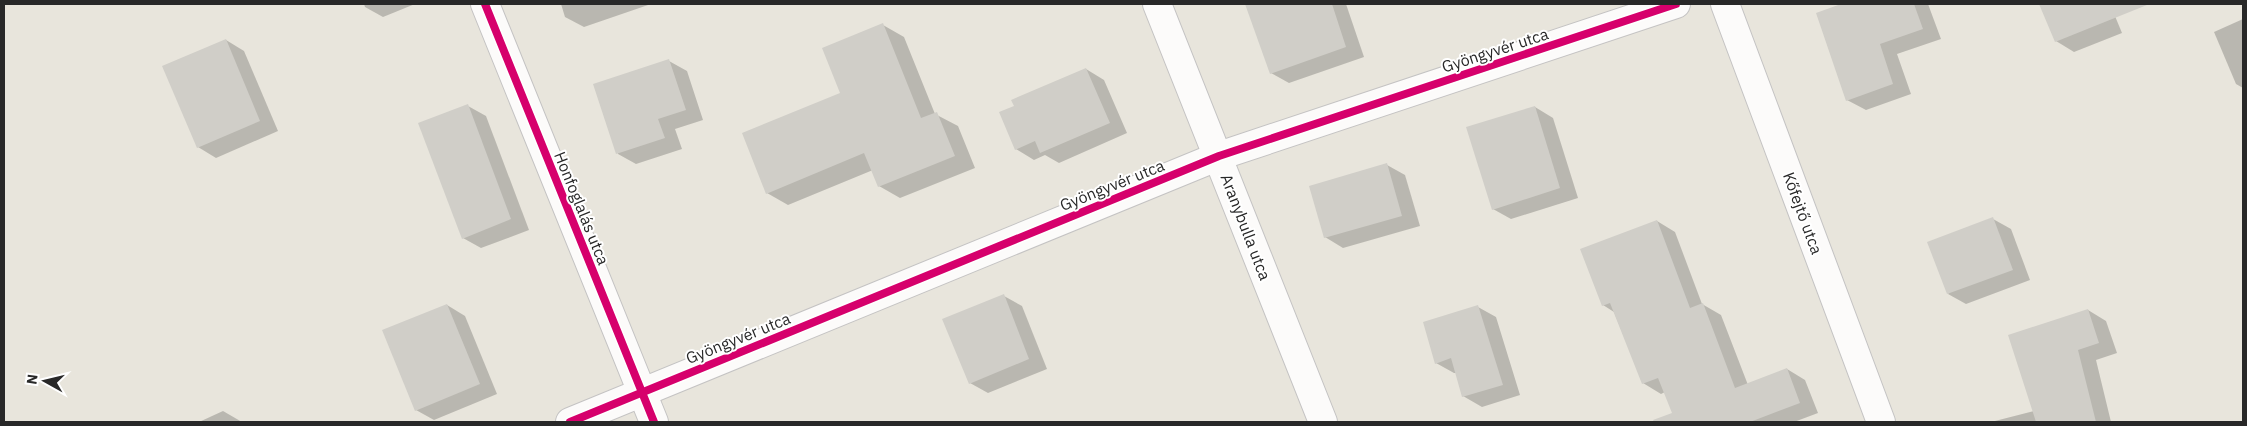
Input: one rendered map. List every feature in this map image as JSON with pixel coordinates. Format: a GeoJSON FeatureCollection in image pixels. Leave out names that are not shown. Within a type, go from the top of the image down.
{"type":"FeatureCollection","features":[{"type":"Feature","properties":{"kind":"street","name":"Honfoglalás utca"},"geometry":{"type":"LineString","coordinates":[[485,4],[654,422]]}},
{"type":"Feature","properties":{"kind":"street","name":"Aranybulla utca"},"geometry":{"type":"LineString","coordinates":[[1157,4],[1323,422]]}},
{"type":"Feature","properties":{"kind":"street","name":"Gyöngyvér utca"},"geometry":{"type":"LineString","coordinates":[[570,422],[1218,156],[1676,4]]}},
{"type":"Feature","properties":{"kind":"street","name":"Kőfejtő utca"},"geometry":{"type":"LineString","coordinates":[[1726,4],[1881,422]]}},
{"type":"Feature","properties":{"kind":"building"},"geometry":{"type":"Polygon","coordinates":[[[1245,4],[1332,4],[1346,47],[1270,74],[1245,4]]]}},
{"type":"Feature","properties":{"kind":"building"},"geometry":{"type":"Polygon","coordinates":[[[1841,4],[1914,4],[1923,29],[1880,44],[1893,84],[1846,101],[1816,13],[1841,4]]]}},
{"type":"Feature","properties":{"kind":"building"},"geometry":{"type":"Polygon","coordinates":[[[2039,4],[2146,4],[2147,5],[2055,42],[2039,4]]]}},
{"type":"Feature","properties":{"kind":"building"},"geometry":{"type":"Polygon","coordinates":[[[883,23],[921,118],[937,112],[955,156],[878,187],[864,153],[766,194],[742,133],[840,93],[822,48],[883,23]]]}},
{"type":"Feature","properties":{"kind":"building"},"geometry":{"type":"Polygon","coordinates":[[[226,39],[260,121],[197,148],[162,66],[226,39]]]}},
{"type":"Feature","properties":{"kind":"building"},"geometry":{"type":"Polygon","coordinates":[[[669,59],[686,110],[658,119],[665,138],[616,154],[593,84],[669,59]]]}},
{"type":"Feature","properties":{"kind":"building"},"geometry":{"type":"Polygon","coordinates":[[[1086,68],[1110,123],[1040,153],[1035,141],[1015,150],[999,112],[1014,106],[1011,100],[1086,68]]]}},
{"type":"Feature","properties":{"kind":"building"},"geometry":{"type":"Polygon","coordinates":[[[468,104],[511,219],[462,239],[418,123],[468,104]]]}},
{"type":"Feature","properties":{"kind":"building"},"geometry":{"type":"Polygon","coordinates":[[[1535,106],[1560,188],[1492,210],[1466,127],[1535,106]]]}},
{"type":"Feature","properties":{"kind":"building"},"geometry":{"type":"Polygon","coordinates":[[[1387,163],[1402,216],[1324,238],[1309,186],[1387,163]]]}},
{"type":"Feature","properties":{"kind":"building"},"geometry":{"type":"Polygon","coordinates":[[[1993,217],[2013,270],[1947,294],[1927,242],[1993,217]]]}},
{"type":"Feature","properties":{"kind":"building"},"geometry":{"type":"Polygon","coordinates":[[[1657,220],[1690,308],[1703,303],[1735,388],[1787,368],[1800,403],[1750,422],[1654,422],[1653,420],[1672,413],[1658,378],[1642,384],[1610,303],[1602,306],[1580,249],[1657,220]]]}},
{"type":"Feature","properties":{"kind":"building"},"geometry":{"type":"Polygon","coordinates":[[[1004,294],[1029,359],[969,384],[942,319],[1004,294]]]}},
{"type":"Feature","properties":{"kind":"building"},"geometry":{"type":"Polygon","coordinates":[[[447,304],[480,384],[415,411],[382,330],[447,304]]]}},
{"type":"Feature","properties":{"kind":"building"},"geometry":{"type":"Polygon","coordinates":[[[1478,305],[1503,385],[1462,397],[1451,358],[1435,364],[1423,322],[1478,305]]]}},
{"type":"Feature","properties":{"kind":"building"},"geometry":{"type":"Polygon","coordinates":[[[2088,309],[2099,343],[2078,350],[2096,422],[2036,422],[2008,335],[2088,309]]]}},
{"type":"Feature","properties":{"kind":"cycle path"},"geometry":{"type":"LineString","coordinates":[[485,4],[654,422]]}},
{"type":"Feature","properties":{"kind":"cycle path"},"geometry":{"type":"LineString","coordinates":[[570,422],[1219,156],[1676,4]]}}]}
